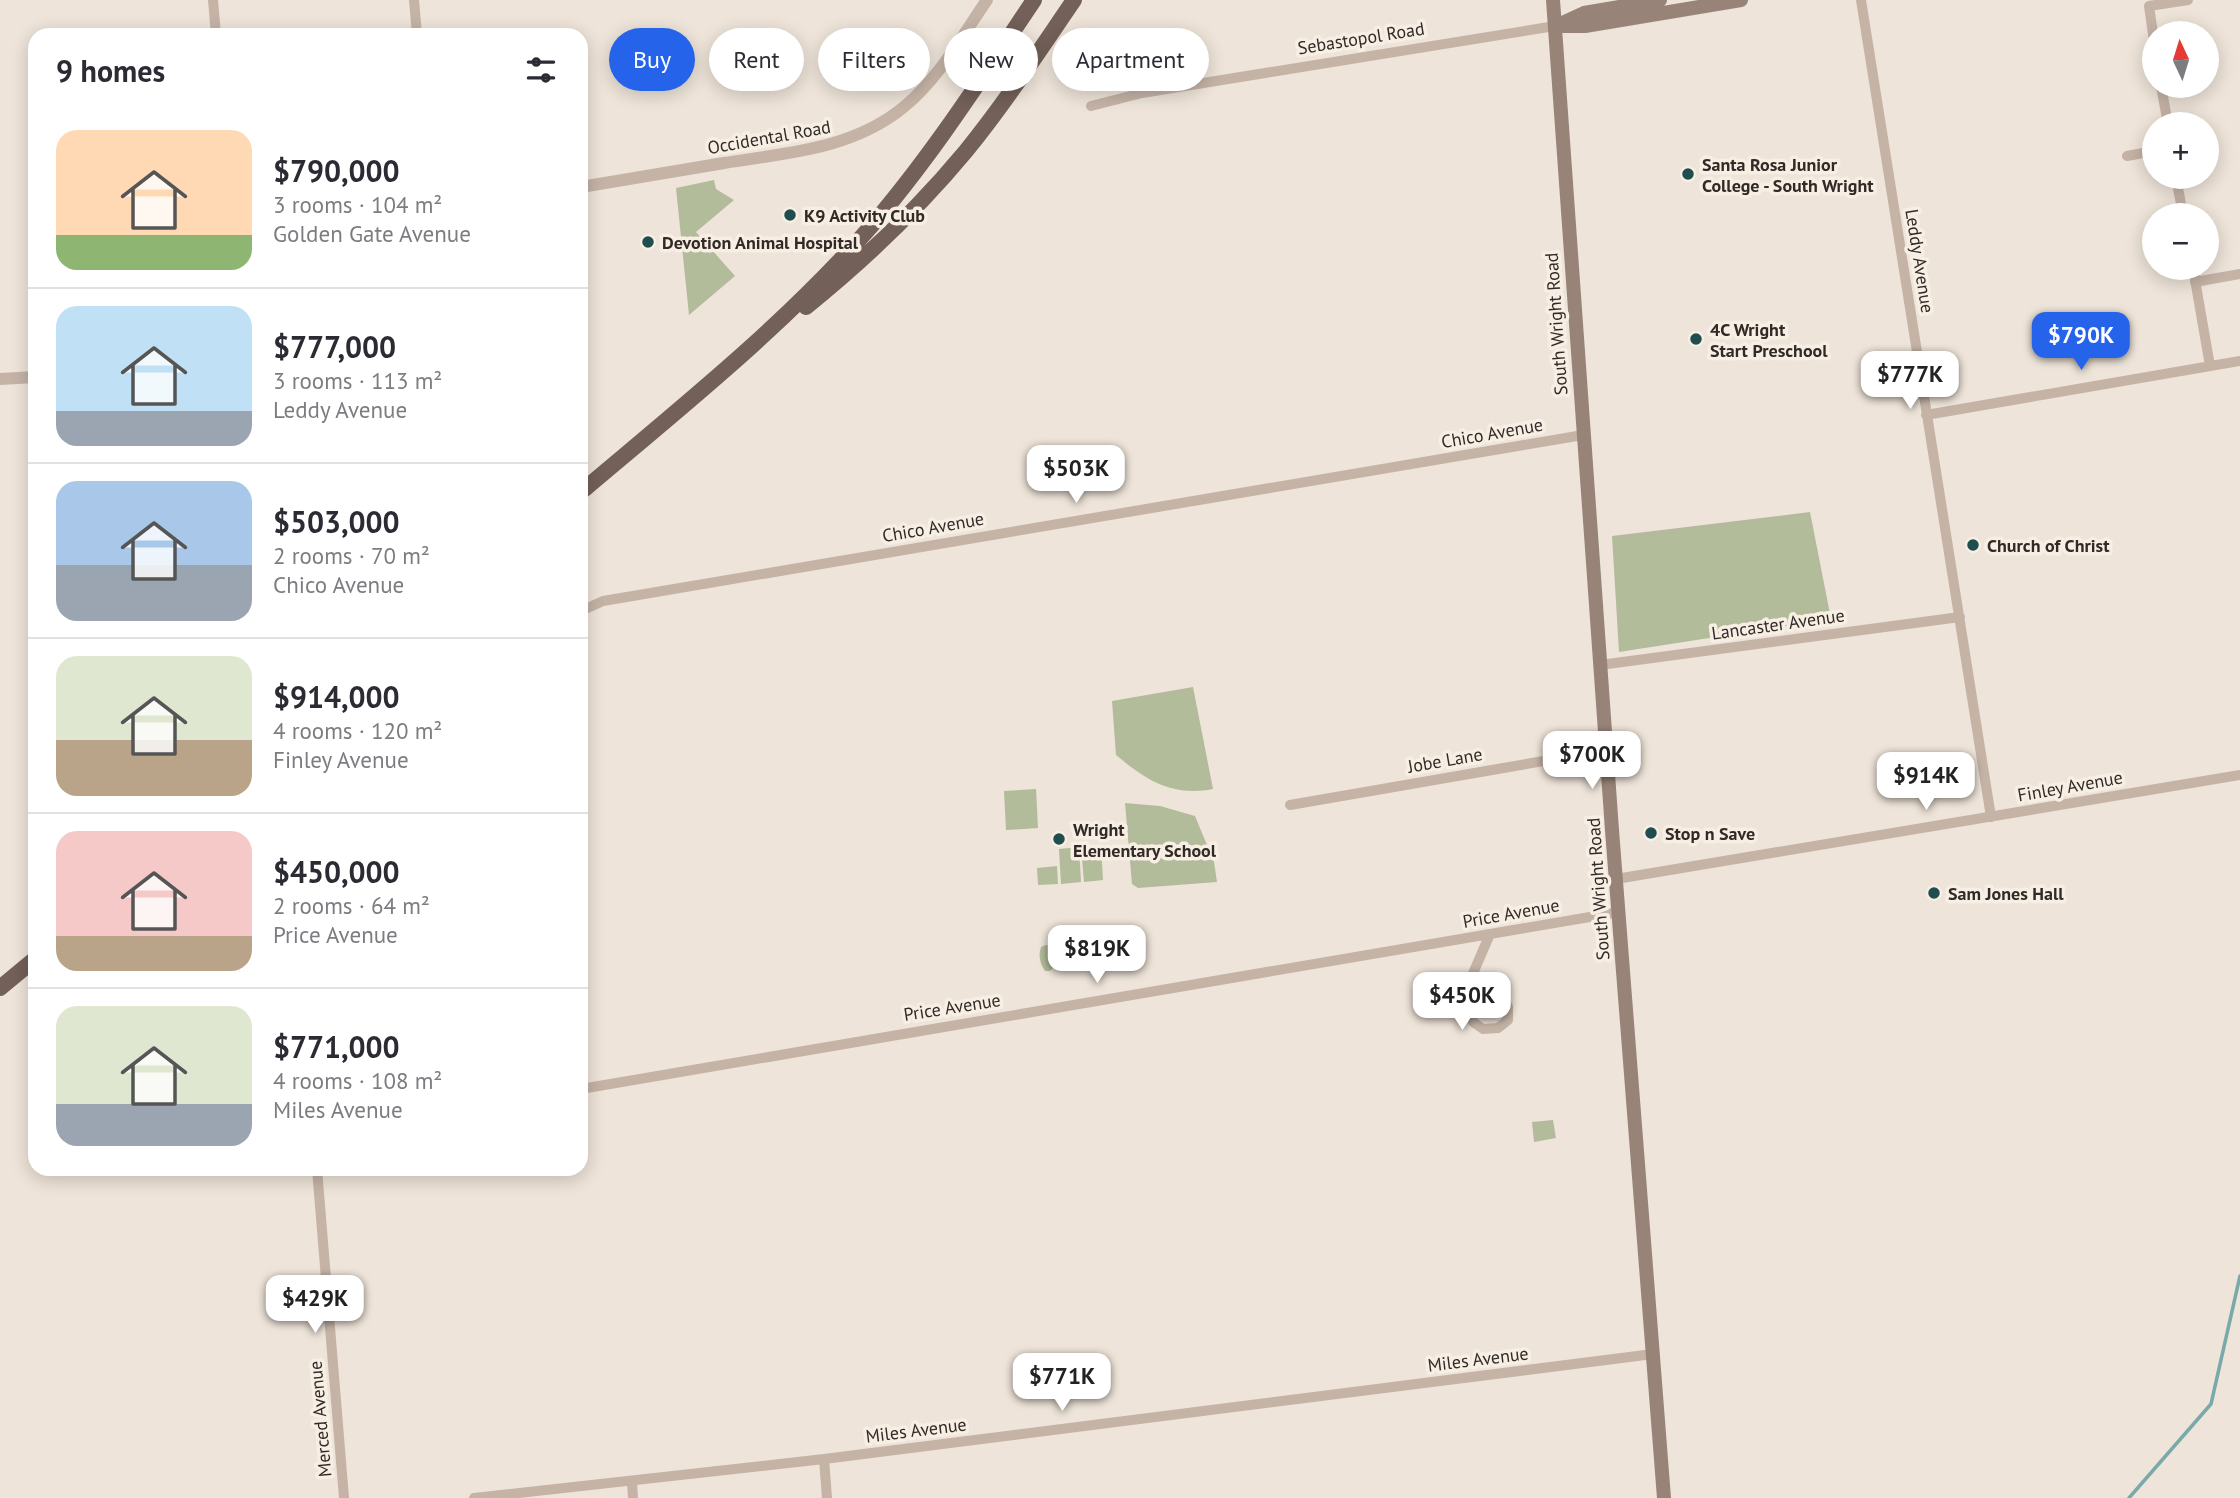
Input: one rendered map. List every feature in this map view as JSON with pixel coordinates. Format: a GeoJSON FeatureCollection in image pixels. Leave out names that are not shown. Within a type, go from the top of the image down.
{"type":"FeatureCollection","features":[{"type":"Feature","properties":{"kind":"main road"},"geometry":{"type":"LineString","coordinates":[[721,373],[817,284],[875,221],[916,170],[1034,0]]}},
{"type":"Feature","properties":{"kind":"main road"},"geometry":{"type":"LineString","coordinates":[[588,486],[721,373],[838,281],[924,199],[988,122],[1074,0]]}},
{"type":"Feature","properties":{"kind":"main road","name":"South Wright Road"},"geometry":{"type":"LineString","coordinates":[[1553,0],[1600,665],[1664,1498]]}},
{"type":"Feature","properties":{"kind":"main road","name":"Sebastopol Road"},"geometry":{"type":"LineString","coordinates":[[1555,26],[1584,13],[1660,0]]}},
{"type":"Feature","properties":{"kind":"main road","name":"Sebastopol Road"},"geometry":{"type":"LineString","coordinates":[[1555,26],[1585,26],[1741,0]]}},
{"type":"Feature","properties":{"kind":"main road"},"geometry":{"type":"LineString","coordinates":[[0,989],[28,965]]}},
{"type":"Feature","properties":{"kind":"street"},"geometry":{"type":"LineString","coordinates":[[213,0],[215,28]]}},
{"type":"Feature","properties":{"kind":"street"},"geometry":{"type":"LineString","coordinates":[[414,0],[416,28]]}},
{"type":"Feature","properties":{"kind":"street","name":"Occidental Road"},"geometry":{"type":"LineString","coordinates":[[588,186],[818,147],[866,132],[897,113],[926,86],[987,0]]}},
{"type":"Feature","properties":{"kind":"street","name":"Leddy Avenue"},"geometry":{"type":"LineString","coordinates":[[1861,0],[1992,817]]}},
{"type":"Feature","properties":{"kind":"street"},"geometry":{"type":"LineString","coordinates":[[2151,21],[2149,6],[2188,0]]}},
{"type":"Feature","properties":{"kind":"street","name":"Sebastopol Road"},"geometry":{"type":"LineString","coordinates":[[1091,106],[1142,93],[1555,26]]}},
{"type":"Feature","properties":{"kind":"street"},"geometry":{"type":"LineString","coordinates":[[2127,156],[2142,153]]}},
{"type":"Feature","properties":{"kind":"street"},"geometry":{"type":"LineString","coordinates":[[2210,366],[2195,282],[2240,274]]}},
{"type":"Feature","properties":{"kind":"street"},"geometry":{"type":"LineString","coordinates":[[1926,415],[2240,362]]}},
{"type":"Feature","properties":{"kind":"street"},"geometry":{"type":"LineString","coordinates":[[0,379],[28,377]]}},
{"type":"Feature","properties":{"kind":"street","name":"Chico Avenue"},"geometry":{"type":"LineString","coordinates":[[588,608],[603,601],[1583,435]]}},
{"type":"Feature","properties":{"kind":"street","name":"Lancaster Avenue"},"geometry":{"type":"LineString","coordinates":[[1600,665],[1960,617]]}},
{"type":"Feature","properties":{"kind":"street","name":"Jobe Lane"},"geometry":{"type":"LineString","coordinates":[[1290,805],[1607,750]]}},
{"type":"Feature","properties":{"kind":"street","name":"Finley Avenue"},"geometry":{"type":"LineString","coordinates":[[1616,879],[2240,775]]}},
{"type":"Feature","properties":{"kind":"street","name":"Price Avenue"},"geometry":{"type":"LineString","coordinates":[[588,1087],[1619,912]]}},
{"type":"Feature","properties":{"kind":"street"},"geometry":{"type":"LineString","coordinates":[[1490,934],[1471,978],[1474,1022],[1483,1029],[1498,1028],[1508,1020],[1508,1007],[1503,997]]}},
{"type":"Feature","properties":{"kind":"street","name":"Merced Avenue"},"geometry":{"type":"LineString","coordinates":[[318,1176],[344,1498]]}},
{"type":"Feature","properties":{"kind":"street","name":"Miles Avenue"},"geometry":{"type":"LineString","coordinates":[[474,1498],[824,1459],[1653,1354]]}},
{"type":"Feature","properties":{"kind":"street"},"geometry":{"type":"LineString","coordinates":[[824,1459],[827,1498]]}},
{"type":"Feature","properties":{"kind":"street"},"geometry":{"type":"LineString","coordinates":[[632,1482],[634,1498]]}},
{"type":"Feature","properties":{"kind":"green space"},"geometry":{"type":"Polygon","coordinates":[[[714,180],[716,189],[734,200],[696,232],[735,276],[689,315],[676,188],[714,180]]]}},
{"type":"Feature","properties":{"kind":"green space"},"geometry":{"type":"Polygon","coordinates":[[[1810,512],[1831,619],[1619,652],[1612,536],[1810,512]]]}},
{"type":"Feature","properties":{"kind":"green space"},"geometry":{"type":"Polygon","coordinates":[[[1193,687],[1213,789],[1185,791],[1149,779],[1116,755],[1112,701],[1193,687]]]}},
{"type":"Feature","properties":{"kind":"green space"},"geometry":{"type":"Polygon","coordinates":[[[1036,789],[1038,828],[1006,830],[1004,791],[1036,789]]]}},
{"type":"Feature","properties":{"kind":"green space"},"geometry":{"type":"Polygon","coordinates":[[[1125,803],[1160,806],[1195,816],[1214,862],[1217,882],[1138,888],[1132,884],[1125,803]]]}},
{"type":"Feature","properties":{"kind":"green space"},"geometry":{"type":"Polygon","coordinates":[[[1101,846],[1103,880],[1084,882],[1081,847],[1101,846]]]}},
{"type":"Feature","properties":{"kind":"green space"},"geometry":{"type":"Polygon","coordinates":[[[1079,847],[1081,882],[1061,884],[1059,849],[1079,847]]]}},
{"type":"Feature","properties":{"kind":"green space"},"geometry":{"type":"Polygon","coordinates":[[[1057,866],[1058,884],[1038,885],[1037,868],[1057,866]]]}},
{"type":"Feature","properties":{"kind":"green space"},"geometry":{"type":"Polygon","coordinates":[[[1041,947],[1052,947],[1055,953],[1055,966],[1050,971],[1045,971],[1040,959],[1041,947]]]}},
{"type":"Feature","properties":{"kind":"green space"},"geometry":{"type":"Polygon","coordinates":[[[1553,1120],[1556,1138],[1534,1142],[1532,1122],[1553,1120]]]}},
{"type":"Feature","properties":{"kind":"waterway"},"geometry":{"type":"LineString","coordinates":[[2129,1498],[2211,1404],[2240,1276]]}},
{"type":"Feature","properties":{"kind":"place","name":"Santa Rosa Junior College - South Wright"},"geometry":{"type":"Point","coordinates":[1688,174]}},
{"type":"Feature","properties":{"kind":"place","name":"K9 Activity Club"},"geometry":{"type":"Point","coordinates":[790,215]}},
{"type":"Feature","properties":{"kind":"place","name":"Devotion Animal Hospital"},"geometry":{"type":"Point","coordinates":[648,242]}},
{"type":"Feature","properties":{"kind":"place","name":"4C Wright Start Preschool"},"geometry":{"type":"Point","coordinates":[1696,339]}},
{"type":"Feature","properties":{"kind":"place","name":"Church of Christ"},"geometry":{"type":"Point","coordinates":[1973,545]}},
{"type":"Feature","properties":{"kind":"place","name":"Stop n Save"},"geometry":{"type":"Point","coordinates":[1651,833]}},
{"type":"Feature","properties":{"kind":"place","name":"Wright Elementary School"},"geometry":{"type":"Point","coordinates":[1059,839]}},
{"type":"Feature","properties":{"kind":"place","name":"Sam Jones Hall"},"geometry":{"type":"Point","coordinates":[1934,893]}}]}
